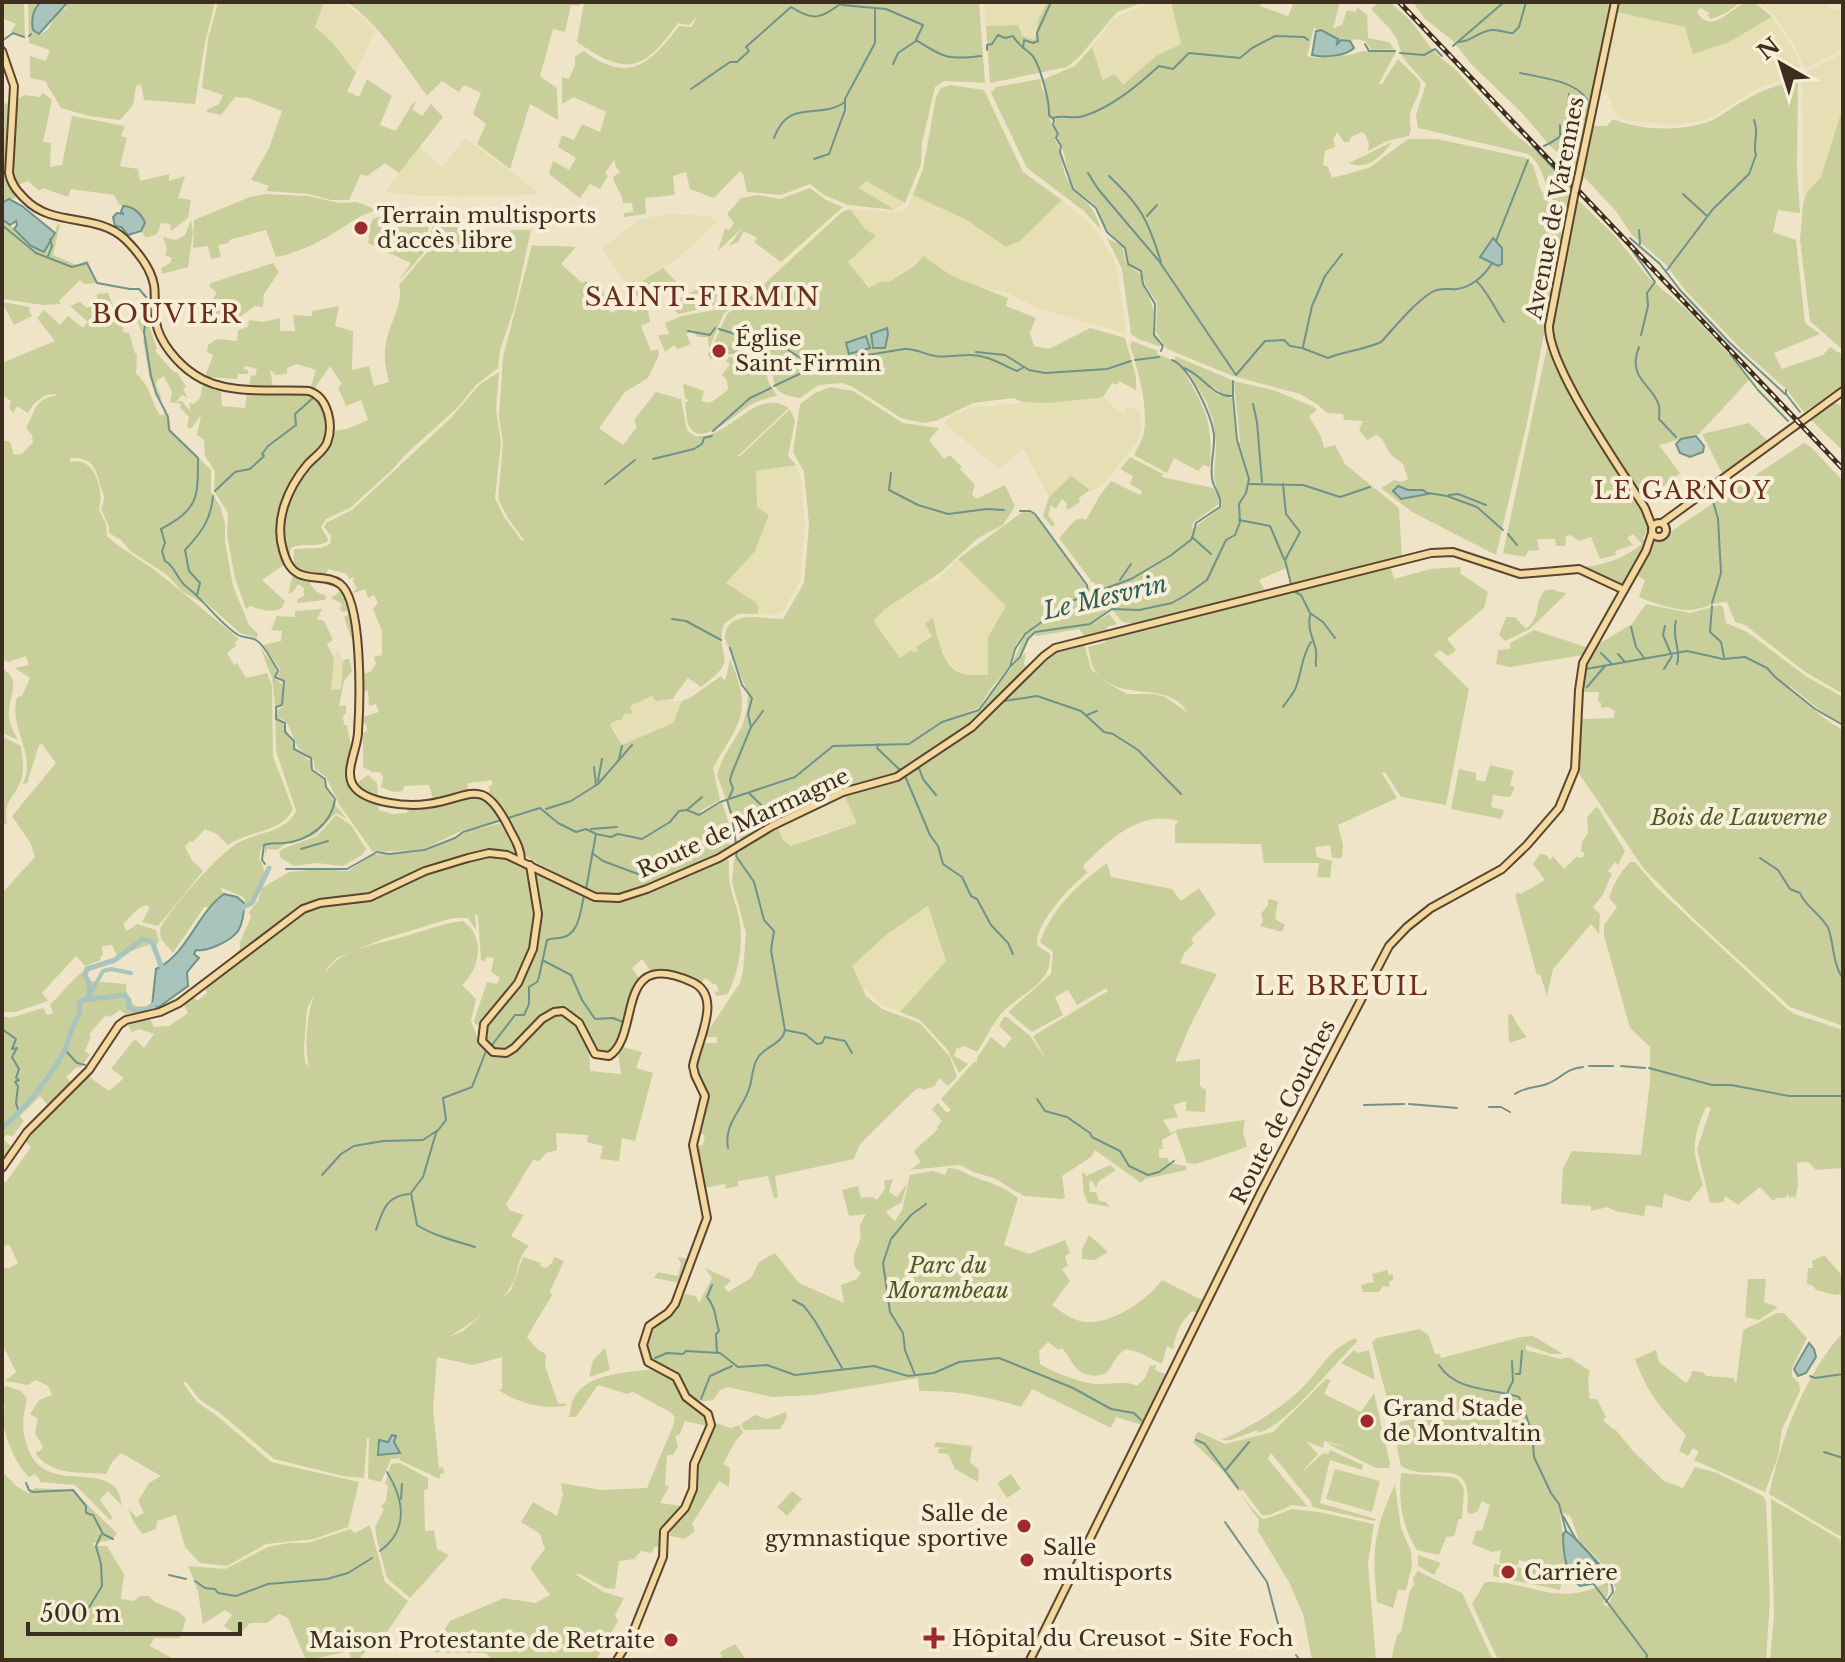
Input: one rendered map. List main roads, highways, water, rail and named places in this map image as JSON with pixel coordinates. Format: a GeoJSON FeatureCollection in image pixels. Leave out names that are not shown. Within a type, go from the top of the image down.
{"type":"FeatureCollection","features":[{"type":"Feature","properties":{"kind":"main road","name":"Avenue de Varennes"},"geometry":{"type":"LineString","coordinates":[[1615,2],[1549,334],[1559,366],[1658,528]]}},
{"type":"Feature","properties":{"kind":"main road"},"geometry":{"type":"LineString","coordinates":[[2,51],[14,86],[10,178],[22,196],[47,215],[97,224],[125,239],[149,269],[154,284],[158,332],[192,374],[205,381],[238,388],[309,391],[319,395],[325,403],[329,427],[327,441],[306,466],[289,494],[281,517],[279,536],[287,562],[293,570],[306,576],[336,581],[350,596],[359,642],[358,734],[350,772],[352,784],[368,798],[412,804],[428,804],[474,793],[491,801],[518,847],[521,860]]}},
{"type":"Feature","properties":{"kind":"main road","name":"Route de Couches"},"geometry":{"type":"LineString","coordinates":[[1030,1660],[1383,954],[1419,916],[1502,869],[1549,822],[1562,802],[1575,769],[1583,663],[1658,528],[1670,516],[1843,391]]}},
{"type":"Feature","properties":{"kind":"main road","name":"Route de Marmagne"},"geometry":{"type":"LineString","coordinates":[[2,1168],[27,1132],[89,1070],[115,1029],[126,1020],[179,1003],[309,906],[370,897],[425,871],[498,853],[521,860],[595,897],[619,898],[719,858],[772,826],[843,792],[897,777],[972,727],[1052,650],[1444,551],[1520,574],[1579,569],[1624,590]]}},
{"type":"Feature","properties":{"kind":"main road"},"geometry":{"type":"LineString","coordinates":[[530,865],[538,914],[533,949],[518,983],[484,1024],[481,1034],[484,1044],[493,1052],[506,1053],[546,1015],[563,1011],[579,1023],[593,1052],[601,1057],[609,1056],[618,1048],[633,996],[643,981],[651,976],[690,981],[706,995],[708,1006],[693,1066],[705,1096],[694,1134],[693,1151],[707,1214],[674,1307],[648,1328],[643,1350],[649,1363],[673,1374],[686,1397],[706,1412],[711,1431],[694,1464],[693,1489],[685,1508],[664,1531],[663,1557],[631,1637],[617,1660]]}},
{"type":"Feature","properties":{"kind":"water"},"geometry":{"type":"Polygon","coordinates":[[[41,2],[66,4],[39,34],[33,30],[32,22],[34,11],[41,2]]]}},
{"type":"Feature","properties":{"kind":"water"},"geometry":{"type":"Polygon","coordinates":[[[1321,30],[1338,39],[1337,44],[1341,40],[1350,41],[1354,48],[1334,56],[1312,55],[1316,31],[1321,30]]]}},
{"type":"Feature","properties":{"kind":"water"},"geometry":{"type":"Polygon","coordinates":[[[9,199],[55,233],[44,252],[31,246],[14,229],[16,221],[10,225],[2,219],[2,203],[9,199]]]}},
{"type":"Feature","properties":{"kind":"water"},"geometry":{"type":"Polygon","coordinates":[[[123,206],[134,209],[142,217],[145,223],[141,231],[128,235],[121,227],[115,226],[113,217],[117,213],[124,214],[121,212],[123,206]]]}},
{"type":"Feature","properties":{"kind":"water"},"geometry":{"type":"Polygon","coordinates":[[[1493,238],[1502,248],[1502,264],[1498,266],[1480,257],[1493,238]]]}},
{"type":"Feature","properties":{"kind":"water"},"geometry":{"type":"Polygon","coordinates":[[[887,328],[885,348],[873,348],[871,334],[887,328]]]}},
{"type":"Feature","properties":{"kind":"water"},"geometry":{"type":"Polygon","coordinates":[[[866,336],[870,348],[849,354],[846,343],[866,336]]]}},
{"type":"Feature","properties":{"kind":"water"},"geometry":{"type":"Polygon","coordinates":[[[1696,436],[1704,446],[1703,452],[1690,457],[1680,453],[1676,444],[1681,439],[1696,436]]]}},
{"type":"Feature","properties":{"kind":"water"},"geometry":{"type":"Polygon","coordinates":[[[1398,486],[1423,490],[1428,494],[1401,499],[1393,491],[1398,486]]]}},
{"type":"Feature","properties":{"kind":"water"},"geometry":{"type":"Polygon","coordinates":[[[224,894],[237,897],[244,903],[238,931],[218,945],[196,950],[194,954],[199,958],[187,972],[188,986],[159,1007],[152,1006],[156,969],[176,954],[214,902],[224,894]]]}},
{"type":"Feature","properties":{"kind":"water"},"geometry":{"type":"Polygon","coordinates":[[[1809,1343],[1816,1357],[1806,1373],[1798,1376],[1794,1369],[1809,1343]]]}},
{"type":"Feature","properties":{"kind":"water"},"geometry":{"type":"Polygon","coordinates":[[[392,1435],[396,1436],[394,1442],[400,1453],[378,1455],[379,1440],[388,1442],[392,1435]]]}},
{"type":"Feature","properties":{"kind":"water"},"geometry":{"type":"Polygon","coordinates":[[[1566,1531],[1595,1561],[1602,1582],[1580,1586],[1571,1576],[1564,1548],[1563,1534],[1566,1531]]]}},
{"type":"Feature","properties":{"kind":"waterway"},"geometry":{"type":"LineString","coordinates":[[838,2],[886,9],[923,25],[916,40],[940,54],[961,58],[981,56]]}},
{"type":"Feature","properties":{"kind":"waterway","name":"Le Mesvrin"},"geometry":{"type":"LineString","coordinates":[[1023,48],[1024,40],[1038,41],[1037,33],[1051,2]]}},
{"type":"Feature","properties":{"kind":"waterway"},"geometry":{"type":"LineString","coordinates":[[1453,46],[1504,2]]}},
{"type":"Feature","properties":{"kind":"waterway"},"geometry":{"type":"LineString","coordinates":[[1459,42],[1492,30],[1513,33],[1519,27],[1526,2]]}},
{"type":"Feature","properties":{"kind":"waterway"},"geometry":{"type":"LineString","coordinates":[[691,89],[730,62],[737,62],[749,51],[746,47],[791,7],[805,15],[817,16],[840,4]]}},
{"type":"Feature","properties":{"kind":"waterway"},"geometry":{"type":"LineString","coordinates":[[814,159],[829,154],[845,110],[845,99],[875,43],[875,10]]}},
{"type":"Feature","properties":{"kind":"waterway"},"geometry":{"type":"LineString","coordinates":[[2,41],[13,33],[24,37]]}},
{"type":"Feature","properties":{"kind":"waterway","name":"Le Mesvrin"},"geometry":{"type":"LineString","coordinates":[[987,50],[987,45],[992,44],[998,35],[1005,38],[1013,36],[1034,59],[1044,83],[1049,115],[1054,120],[1058,134],[1056,138],[1073,189],[1096,208],[1107,232],[1125,248],[1128,264],[1141,271],[1143,284],[1155,304],[1154,335],[1163,346],[1161,351]]}},
{"type":"Feature","properties":{"kind":"waterway"},"geometry":{"type":"LineString","coordinates":[[1053,118],[1080,117],[1094,112],[1124,95],[1159,66],[1173,69],[1189,53],[1240,58],[1275,36],[1304,37],[1308,40]]}},
{"type":"Feature","properties":{"kind":"waterway"},"geometry":{"type":"LineString","coordinates":[[893,64],[898,53],[916,41]]}},
{"type":"Feature","properties":{"kind":"waterway"},"geometry":{"type":"LineString","coordinates":[[1365,44],[1369,51],[1395,51]]}},
{"type":"Feature","properties":{"kind":"waterway"},"geometry":{"type":"LineString","coordinates":[[1400,53],[1424,55],[1435,49],[1442,56]]}},
{"type":"Feature","properties":{"kind":"waterway"},"geometry":{"type":"LineString","coordinates":[[1520,73],[1565,84],[1587,99],[1566,131],[1544,146]]}},
{"type":"Feature","properties":{"kind":"waterway"},"geometry":{"type":"LineString","coordinates":[[1569,94],[1568,103],[1576,114]]}},
{"type":"Feature","properties":{"kind":"waterway"},"geometry":{"type":"LineString","coordinates":[[774,138],[780,125],[788,118],[845,102]]}},
{"type":"Feature","properties":{"kind":"waterway"},"geometry":{"type":"LineString","coordinates":[[1566,119],[1567,130]]}},
{"type":"Feature","properties":{"kind":"waterway"},"geometry":{"type":"LineString","coordinates":[[1667,270],[1713,209],[1749,174],[1756,155],[1754,120]]}},
{"type":"Feature","properties":{"kind":"waterway"},"geometry":{"type":"LineString","coordinates":[[1560,125],[1560,135]]}},
{"type":"Feature","properties":{"kind":"waterway"},"geometry":{"type":"LineString","coordinates":[[1532,145],[1572,189]]}},
{"type":"Feature","properties":{"kind":"waterway"},"geometry":{"type":"LineString","coordinates":[[1496,241],[1528,160]]}},
{"type":"Feature","properties":{"kind":"waterway"},"geometry":{"type":"LineString","coordinates":[[1088,173],[1159,261],[1236,375],[1265,341],[1284,340],[1290,346],[1328,358],[1381,342],[1432,292],[1468,286],[1482,276],[1492,263]]}},
{"type":"Feature","properties":{"kind":"waterway"},"geometry":{"type":"LineString","coordinates":[[1109,176],[1142,214],[1161,262]]}},
{"type":"Feature","properties":{"kind":"waterway"},"geometry":{"type":"LineString","coordinates":[[1683,194],[1707,216]]}},
{"type":"Feature","properties":{"kind":"waterway"},"geometry":{"type":"LineString","coordinates":[[1581,196],[1629,246],[1655,282],[1647,293],[1648,306],[1641,335]]}},
{"type":"Feature","properties":{"kind":"waterway"},"geometry":{"type":"LineString","coordinates":[[1147,216],[1157,205]]}},
{"type":"Feature","properties":{"kind":"waterway"},"geometry":{"type":"LineString","coordinates":[[2,225],[36,253],[72,267],[87,263],[97,283],[139,289],[146,297]]}},
{"type":"Feature","properties":{"kind":"waterway"},"geometry":{"type":"LineString","coordinates":[[1639,230],[1640,244]]}},
{"type":"Feature","properties":{"kind":"waterway"},"geometry":{"type":"LineString","coordinates":[[1630,238],[1660,264],[1729,342],[1785,394]]}},
{"type":"Feature","properties":{"kind":"waterway"},"geometry":{"type":"LineString","coordinates":[[48,256],[52,246],[50,239]]}},
{"type":"Feature","properties":{"kind":"waterway"},"geometry":{"type":"LineString","coordinates":[[1303,347],[1312,306],[1325,276],[1342,254]]}},
{"type":"Feature","properties":{"kind":"waterway"},"geometry":{"type":"LineString","coordinates":[[1476,281],[1504,322]]}},
{"type":"Feature","properties":{"kind":"waterway"},"geometry":{"type":"LineString","coordinates":[[149,301],[144,332],[156,393],[168,417],[169,430],[198,458],[196,493],[189,509],[161,529],[165,561],[184,585],[225,624],[238,635],[256,640],[266,650],[278,670],[275,677],[284,681],[282,705],[276,707],[276,719],[285,723],[285,732],[294,741],[294,749],[311,758],[312,770],[325,779],[326,787],[335,799],[329,816],[310,835],[293,842],[264,845],[262,860],[265,864]]}},
{"type":"Feature","properties":{"kind":"waterway"},"geometry":{"type":"LineString","coordinates":[[688,331],[710,335],[715,328]]}},
{"type":"Feature","properties":{"kind":"waterway"},"geometry":{"type":"LineString","coordinates":[[719,329],[735,334],[742,341],[768,337],[813,366]]}},
{"type":"Feature","properties":{"kind":"waterway"},"geometry":{"type":"LineString","coordinates":[[1639,347],[1636,358],[1638,374],[1656,399],[1659,419],[1676,437]]}},
{"type":"Feature","properties":{"kind":"waterway"},"geometry":{"type":"LineString","coordinates":[[774,386],[825,362],[904,349],[939,357],[981,356],[1017,371],[1024,367]]}},
{"type":"Feature","properties":{"kind":"waterway"},"geometry":{"type":"LineString","coordinates":[[976,352],[1005,355],[1029,370],[1045,373],[1107,369],[1131,361]]}},
{"type":"Feature","properties":{"kind":"waterway"},"geometry":{"type":"LineString","coordinates":[[1730,354],[1788,421]]}},
{"type":"Feature","properties":{"kind":"waterway"},"geometry":{"type":"LineString","coordinates":[[1135,360],[1159,357]]}},
{"type":"Feature","properties":{"kind":"waterway","name":"Le Mesvrin"},"geometry":{"type":"LineString","coordinates":[[286,869],[347,869],[377,852],[389,854],[424,850],[463,832],[540,808],[558,823],[576,832],[586,829],[611,837],[618,834],[642,839],[670,822],[679,811],[687,810],[699,815],[720,802],[795,777],[833,746],[909,744],[942,722],[979,710],[1010,667],[1015,649],[1025,634],[1069,602],[1131,579],[1170,556],[1192,539],[1196,523],[1220,507],[1212,478],[1212,426],[1192,381],[1172,360]]}},
{"type":"Feature","properties":{"kind":"waterway","name":"Le Mesvrin"},"geometry":{"type":"LineString","coordinates":[[1011,666],[1035,632],[1090,624],[1112,609],[1139,610],[1172,603],[1186,595],[1207,580],[1226,540],[1235,535],[1240,522],[1239,504],[1246,493],[1249,479],[1237,440],[1233,396],[1214,390],[1184,368]]}},
{"type":"Feature","properties":{"kind":"waterway"},"geometry":{"type":"LineString","coordinates":[[1233,381],[1233,396]]}},
{"type":"Feature","properties":{"kind":"waterway"},"geometry":{"type":"LineString","coordinates":[[713,431],[750,398],[771,388]]}},
{"type":"Feature","properties":{"kind":"waterway"},"geometry":{"type":"LineString","coordinates":[[1786,390],[1800,412]]}},
{"type":"Feature","properties":{"kind":"waterway"},"geometry":{"type":"LineString","coordinates":[[215,491],[235,472],[250,469],[264,456],[262,454],[268,446],[296,425],[295,414],[313,398]]}},
{"type":"Feature","properties":{"kind":"waterway"},"geometry":{"type":"LineString","coordinates":[[1253,404],[1262,482]]}},
{"type":"Feature","properties":{"kind":"waterway"},"geometry":{"type":"LineString","coordinates":[[653,459],[694,449],[702,444],[704,438],[712,436]]}},
{"type":"Feature","properties":{"kind":"waterway"},"geometry":{"type":"LineString","coordinates":[[605,484],[635,460]]}},
{"type":"Feature","properties":{"kind":"waterway"},"geometry":{"type":"LineString","coordinates":[[891,473],[889,490],[918,505],[948,514],[1004,510]]}},
{"type":"Feature","properties":{"kind":"waterway"},"geometry":{"type":"LineString","coordinates":[[1712,603],[1721,573],[1718,519],[1713,501],[1724,485],[1723,481]]}},
{"type":"Feature","properties":{"kind":"waterway"},"geometry":{"type":"LineString","coordinates":[[1248,484],[1303,485],[1340,497],[1370,487]]}},
{"type":"Feature","properties":{"kind":"waterway"},"geometry":{"type":"LineString","coordinates":[[1283,484],[1286,514],[1300,532],[1285,560],[1291,584]]}},
{"type":"Feature","properties":{"kind":"waterway"},"geometry":{"type":"LineString","coordinates":[[1428,493],[1477,507],[1503,530]]}},
{"type":"Feature","properties":{"kind":"waterway"},"geometry":{"type":"LineString","coordinates":[[1449,495],[1458,494],[1486,505]]}},
{"type":"Feature","properties":{"kind":"waterway"},"geometry":{"type":"LineString","coordinates":[[197,595],[200,583],[189,571],[185,550],[204,526],[213,496]]}},
{"type":"Feature","properties":{"kind":"waterway"},"geometry":{"type":"LineString","coordinates":[[1020,511],[1035,514],[1087,585],[1088,596]]}},
{"type":"Feature","properties":{"kind":"waterway"},"geometry":{"type":"LineString","coordinates":[[1239,520],[1270,526],[1284,559]]}},
{"type":"Feature","properties":{"kind":"waterway"},"geometry":{"type":"LineString","coordinates":[[1508,534],[1517,545]]}},
{"type":"Feature","properties":{"kind":"waterway"},"geometry":{"type":"LineString","coordinates":[[1192,537],[1211,554]]}},
{"type":"Feature","properties":{"kind":"waterway"},"geometry":{"type":"LineString","coordinates":[[1120,580],[1131,564]]}},
{"type":"Feature","properties":{"kind":"waterway"},"geometry":{"type":"LineString","coordinates":[[1293,591],[1301,595],[1310,613],[1323,622],[1335,638]]}},
{"type":"Feature","properties":{"kind":"waterway"},"geometry":{"type":"LineString","coordinates":[[1712,606],[1710,632],[1721,642],[1724,657]]}},
{"type":"Feature","properties":{"kind":"waterway"},"geometry":{"type":"LineString","coordinates":[[1310,615],[1316,666]]}},
{"type":"Feature","properties":{"kind":"waterway"},"geometry":{"type":"LineString","coordinates":[[672,619],[686,621],[721,640]]}},
{"type":"Feature","properties":{"kind":"waterway"},"geometry":{"type":"LineString","coordinates":[[1676,621],[1677,664]]}},
{"type":"Feature","properties":{"kind":"waterway"},"geometry":{"type":"LineString","coordinates":[[1665,626],[1663,635],[1671,654]]}},
{"type":"Feature","properties":{"kind":"waterway"},"geometry":{"type":"LineString","coordinates":[[1631,627],[1636,647],[1645,659]]}},
{"type":"Feature","properties":{"kind":"waterway"},"geometry":{"type":"LineString","coordinates":[[1283,707],[1296,687],[1311,642]]}},
{"type":"Feature","properties":{"kind":"waterway"},"geometry":{"type":"LineString","coordinates":[[729,798],[733,789],[730,780],[732,773],[751,727],[748,714],[752,698],[742,685],[730,648]]}},
{"type":"Feature","properties":{"kind":"waterway"},"geometry":{"type":"LineString","coordinates":[[1586,669],[1687,651],[1723,659],[1745,657],[1767,668],[1815,709],[1843,725]]}},
{"type":"Feature","properties":{"kind":"waterway"},"geometry":{"type":"LineString","coordinates":[[1601,653],[1611,663]]}},
{"type":"Feature","properties":{"kind":"waterway"},"geometry":{"type":"LineString","coordinates":[[1618,654],[1625,662]]}},
{"type":"Feature","properties":{"kind":"waterway"},"geometry":{"type":"LineString","coordinates":[[1664,669],[1672,656]]}},
{"type":"Feature","properties":{"kind":"waterway"},"geometry":{"type":"LineString","coordinates":[[1587,687],[1605,666]]}},
{"type":"Feature","properties":{"kind":"waterway"},"geometry":{"type":"LineString","coordinates":[[1004,701],[1037,696],[1081,711],[1104,732],[1113,734],[1138,750],[1181,794]]}},
{"type":"Feature","properties":{"kind":"waterway"},"geometry":{"type":"LineString","coordinates":[[752,726],[763,711]]}},
{"type":"Feature","properties":{"kind":"waterway"},"geometry":{"type":"LineString","coordinates":[[1087,715],[1097,711]]}},
{"type":"Feature","properties":{"kind":"waterway"},"geometry":{"type":"LineString","coordinates":[[878,744],[877,748],[900,770]]}},
{"type":"Feature","properties":{"kind":"waterway"},"geometry":{"type":"LineString","coordinates":[[546,809],[571,801],[598,784],[632,745]]}},
{"type":"Feature","properties":{"kind":"waterway"},"geometry":{"type":"LineString","coordinates":[[619,759],[622,746]]}},
{"type":"Feature","properties":{"kind":"waterway"},"geometry":{"type":"LineString","coordinates":[[598,781],[602,759]]}},
{"type":"Feature","properties":{"kind":"waterway"},"geometry":{"type":"LineString","coordinates":[[594,767],[596,785]]}},
{"type":"Feature","properties":{"kind":"waterway"},"geometry":{"type":"LineString","coordinates":[[936,795],[923,779],[919,768],[905,776],[930,835],[938,846],[943,864],[962,877],[971,896],[977,899],[991,925],[1008,943],[1013,954]]}},
{"type":"Feature","properties":{"kind":"waterway"},"geometry":{"type":"LineString","coordinates":[[749,793],[764,808],[789,812]]}},
{"type":"Feature","properties":{"kind":"waterway"},"geometry":{"type":"LineString","coordinates":[[688,809],[702,797]]}},
{"type":"Feature","properties":{"kind":"waterway"},"geometry":{"type":"LineString","coordinates":[[727,800],[736,844]]}},
{"type":"Feature","properties":{"kind":"waterway"},"geometry":{"type":"LineString","coordinates":[[591,829],[617,827]]}},
{"type":"Feature","properties":{"kind":"waterway"},"geometry":{"type":"LineString","coordinates":[[586,889],[596,834]]}},
{"type":"Feature","properties":{"kind":"waterway"},"geometry":{"type":"LineString","coordinates":[[301,849],[328,841]]}},
{"type":"Feature","properties":{"kind":"waterway"},"geometry":{"type":"LineString","coordinates":[[728,1148],[728,1131],[747,1094],[757,1059],[781,1038],[785,1030],[771,950],[774,931],[764,920],[754,882],[736,856],[738,850]]}},
{"type":"Feature","properties":{"kind":"waterway"},"geometry":{"type":"LineString","coordinates":[[592,853],[603,861],[646,877],[660,871]]}},
{"type":"Feature","properties":{"kind":"waterway"},"geometry":{"type":"LineString","coordinates":[[1760,858],[1778,870],[1790,889],[1800,893],[1827,925],[1843,979]]}},
{"type":"Feature","properties":{"kind":"waterway","name":"Le Mesvrin"},"geometry":{"type":"LineString","coordinates":[[240,911],[252,903],[269,868]]}},
{"type":"Feature","properties":{"kind":"waterway"},"geometry":{"type":"LineString","coordinates":[[492,1045],[515,1015],[524,1015],[529,1004],[529,987],[539,977],[547,940],[571,933],[578,922],[584,896]]}},
{"type":"Feature","properties":{"kind":"waterway","name":"Le Mesvrin"},"geometry":{"type":"LineString","coordinates":[[88,998],[90,985],[85,975],[87,969],[115,960],[143,939],[152,942],[162,968]]}},
{"type":"Feature","properties":{"kind":"waterway"},"geometry":{"type":"LineString","coordinates":[[544,961],[571,975],[595,1019],[613,1018],[623,1022]]}},
{"type":"Feature","properties":{"kind":"waterway"},"geometry":{"type":"LineString","coordinates":[[88,998],[103,971],[111,969],[131,973]]}},
{"type":"Feature","properties":{"kind":"waterway","name":"Le Mesvrin"},"geometry":{"type":"LineString","coordinates":[[2,1128],[28,1103],[57,1064],[83,1000],[125,995],[129,1000],[128,1007],[140,1010],[157,1002]]}},
{"type":"Feature","properties":{"kind":"waterway"},"geometry":{"type":"LineString","coordinates":[[2,1029],[16,1039],[12,1049],[17,1048],[12,1057],[19,1069],[16,1078],[19,1080],[15,1082],[18,1086],[16,1103],[19,1113]]}},
{"type":"Feature","properties":{"kind":"waterway"},"geometry":{"type":"LineString","coordinates":[[785,1030],[805,1034],[817,1044],[822,1043],[825,1037],[845,1041],[852,1053]]}},
{"type":"Feature","properties":{"kind":"waterway"},"geometry":{"type":"LineString","coordinates":[[65,1050],[77,1063],[85,1065]]}},
{"type":"Feature","properties":{"kind":"waterway"},"geometry":{"type":"LineString","coordinates":[[475,1247],[417,1225],[411,1193],[423,1177],[436,1133],[446,1120],[443,1098],[472,1087],[486,1051]]}},
{"type":"Feature","properties":{"kind":"waterway"},"geometry":{"type":"LineString","coordinates":[[1589,1066],[1613,1066]]}},
{"type":"Feature","properties":{"kind":"waterway"},"geometry":{"type":"LineString","coordinates":[[1621,1066],[1645,1068]]}},
{"type":"Feature","properties":{"kind":"waterway"},"geometry":{"type":"LineString","coordinates":[[1515,1094],[1547,1084],[1583,1067]]}},
{"type":"Feature","properties":{"kind":"waterway"},"geometry":{"type":"LineString","coordinates":[[1649,1068],[1712,1085],[1731,1085],[1789,1096],[1843,1096]]}},
{"type":"Feature","properties":{"kind":"waterway"},"geometry":{"type":"LineString","coordinates":[[1037,1099],[1045,1111],[1067,1117],[1092,1137],[1120,1151],[1129,1166],[1148,1175],[1159,1172],[1174,1161]]}},
{"type":"Feature","properties":{"kind":"waterway"},"geometry":{"type":"LineString","coordinates":[[1364,1105],[1404,1104]]}},
{"type":"Feature","properties":{"kind":"waterway"},"geometry":{"type":"LineString","coordinates":[[1409,1104],[1457,1108]]}},
{"type":"Feature","properties":{"kind":"waterway"},"geometry":{"type":"LineString","coordinates":[[1489,1107],[1501,1107],[1510,1112]]}},
{"type":"Feature","properties":{"kind":"waterway"},"geometry":{"type":"LineString","coordinates":[[322,1175],[341,1154],[354,1146],[383,1141],[423,1140],[438,1130]]}},
{"type":"Feature","properties":{"kind":"waterway"},"geometry":{"type":"LineString","coordinates":[[376,1230],[390,1201],[409,1194]]}},
{"type":"Feature","properties":{"kind":"waterway"},"geometry":{"type":"LineString","coordinates":[[915,1375],[905,1350],[903,1333],[890,1312],[883,1263],[891,1239],[911,1215],[926,1204]]}},
{"type":"Feature","properties":{"kind":"waterway"},"geometry":{"type":"LineString","coordinates":[[712,1285],[707,1297],[714,1309],[719,1331],[716,1334],[717,1353]]}},
{"type":"Feature","properties":{"kind":"waterway"},"geometry":{"type":"LineString","coordinates":[[793,1300],[804,1306],[815,1321],[842,1368]]}},
{"type":"Feature","properties":{"kind":"waterway"},"geometry":{"type":"LineString","coordinates":[[655,1358],[686,1351],[720,1353],[738,1367],[767,1365],[795,1375],[874,1366],[908,1376],[934,1373],[959,1362],[999,1358],[1073,1388],[1111,1409],[1134,1413],[1141,1420]]}},
{"type":"Feature","properties":{"kind":"waterway"},"geometry":{"type":"LineString","coordinates":[[1516,1374],[1520,1374],[1522,1351]]}},
{"type":"Feature","properties":{"kind":"waterway"},"geometry":{"type":"LineString","coordinates":[[1507,1393],[1513,1381],[1512,1361]]}},
{"type":"Feature","properties":{"kind":"waterway"},"geometry":{"type":"LineString","coordinates":[[1439,1365],[1446,1374],[1465,1385],[1519,1397],[1532,1432],[1534,1457],[1559,1504],[1566,1531]]}},
{"type":"Feature","properties":{"kind":"waterway"},"geometry":{"type":"LineString","coordinates":[[701,1399],[710,1376],[732,1366]]}},
{"type":"Feature","properties":{"kind":"waterway"},"geometry":{"type":"LineString","coordinates":[[1810,1376],[1843,1374]]}},
{"type":"Feature","properties":{"kind":"waterway"},"geometry":{"type":"LineString","coordinates":[[1196,1440],[1205,1444],[1238,1488]]}},
{"type":"Feature","properties":{"kind":"waterway"},"geometry":{"type":"LineString","coordinates":[[1225,1471],[1249,1442]]}},
{"type":"Feature","properties":{"kind":"waterway"},"geometry":{"type":"LineString","coordinates":[[1824,1452],[1843,1458]]}},
{"type":"Feature","properties":{"kind":"waterway"},"geometry":{"type":"LineString","coordinates":[[380,1551],[396,1534],[401,1514],[397,1493],[387,1472]]}},
{"type":"Feature","properties":{"kind":"waterway"},"geometry":{"type":"LineString","coordinates":[[26,1483],[33,1492],[73,1490],[86,1506],[86,1513],[93,1515],[103,1534],[113,1539]]}},
{"type":"Feature","properties":{"kind":"waterway"},"geometry":{"type":"LineString","coordinates":[[401,1499],[402,1484]]}},
{"type":"Feature","properties":{"kind":"waterway"},"geometry":{"type":"LineString","coordinates":[[1563,1516],[1576,1539],[1608,1576],[1613,1592],[1606,1602]]}},
{"type":"Feature","properties":{"kind":"waterway"},"geometry":{"type":"LineString","coordinates":[[1225,1522],[1267,1582],[1284,1646]]}},
{"type":"Feature","properties":{"kind":"waterway"},"geometry":{"type":"LineString","coordinates":[[85,1614],[102,1586],[96,1546],[101,1535]]}},
{"type":"Feature","properties":{"kind":"waterway"},"geometry":{"type":"LineString","coordinates":[[195,1581],[218,1593],[236,1596],[268,1584],[327,1579],[348,1573],[372,1558]]}},
{"type":"Feature","properties":{"kind":"waterway"},"geometry":{"type":"LineString","coordinates":[[169,1575],[186,1579]]}},
{"type":"Feature","properties":{"kind":"waterway"},"geometry":{"type":"LineString","coordinates":[[1593,1583],[1647,1655],[1646,1660]]}},
{"type":"Feature","properties":{"kind":"waterway"},"geometry":{"type":"LineString","coordinates":[[1296,1655],[1300,1660]]}},
{"type":"Feature","properties":{"kind":"railway"},"geometry":{"type":"LineString","coordinates":[[1399,2],[1843,469]]}},
{"type":"Feature","properties":{"kind":"place","name":"Terrain multisports d'accès libre"},"geometry":{"type":"Point","coordinates":[361,228]}},
{"type":"Feature","properties":{"kind":"place","name":"Église Saint-Firmin"},"geometry":{"type":"Point","coordinates":[719,351]}},
{"type":"Feature","properties":{"kind":"place","name":"Grand Stade de Montvaltin"},"geometry":{"type":"Point","coordinates":[1367,1421]}},
{"type":"Feature","properties":{"kind":"place","name":"Salle de gymnastique sportive"},"geometry":{"type":"Point","coordinates":[1024,1526]}},
{"type":"Feature","properties":{"kind":"place","name":"Salle multisports"},"geometry":{"type":"Point","coordinates":[1027,1560]}},
{"type":"Feature","properties":{"kind":"place","name":"Carrière"},"geometry":{"type":"Point","coordinates":[1508,1572]}},
{"type":"Feature","properties":{"kind":"place","name":"Hôpital du Creusot - Site Foch"},"geometry":{"type":"Point","coordinates":[934,1638]}},
{"type":"Feature","properties":{"kind":"place","name":"Maison Protestante de Retraite"},"geometry":{"type":"Point","coordinates":[671,1640]}},
{"type":"Feature","properties":{"kind":"district","name":"SAINT-FIRMIN"},"geometry":{"type":"Point","coordinates":[703,297]}},
{"type":"Feature","properties":{"kind":"district","name":"BOUVIER"},"geometry":{"type":"Point","coordinates":[167,314]}},
{"type":"Feature","properties":{"kind":"district","name":"LE GARNOY"},"geometry":{"type":"Point","coordinates":[1683,490]}},
{"type":"Feature","properties":{"kind":"district","name":"LE BREUIL"},"geometry":{"type":"Point","coordinates":[1342,986]}},
{"type":"Feature","properties":{"kind":"park label","name":"Bois de Lauverne"},"geometry":{"type":"Point","coordinates":[1739,817]}},
{"type":"Feature","properties":{"kind":"park label","name":"Parc du Morambeau"},"geometry":{"type":"Point","coordinates":[948,1278]}}]}
